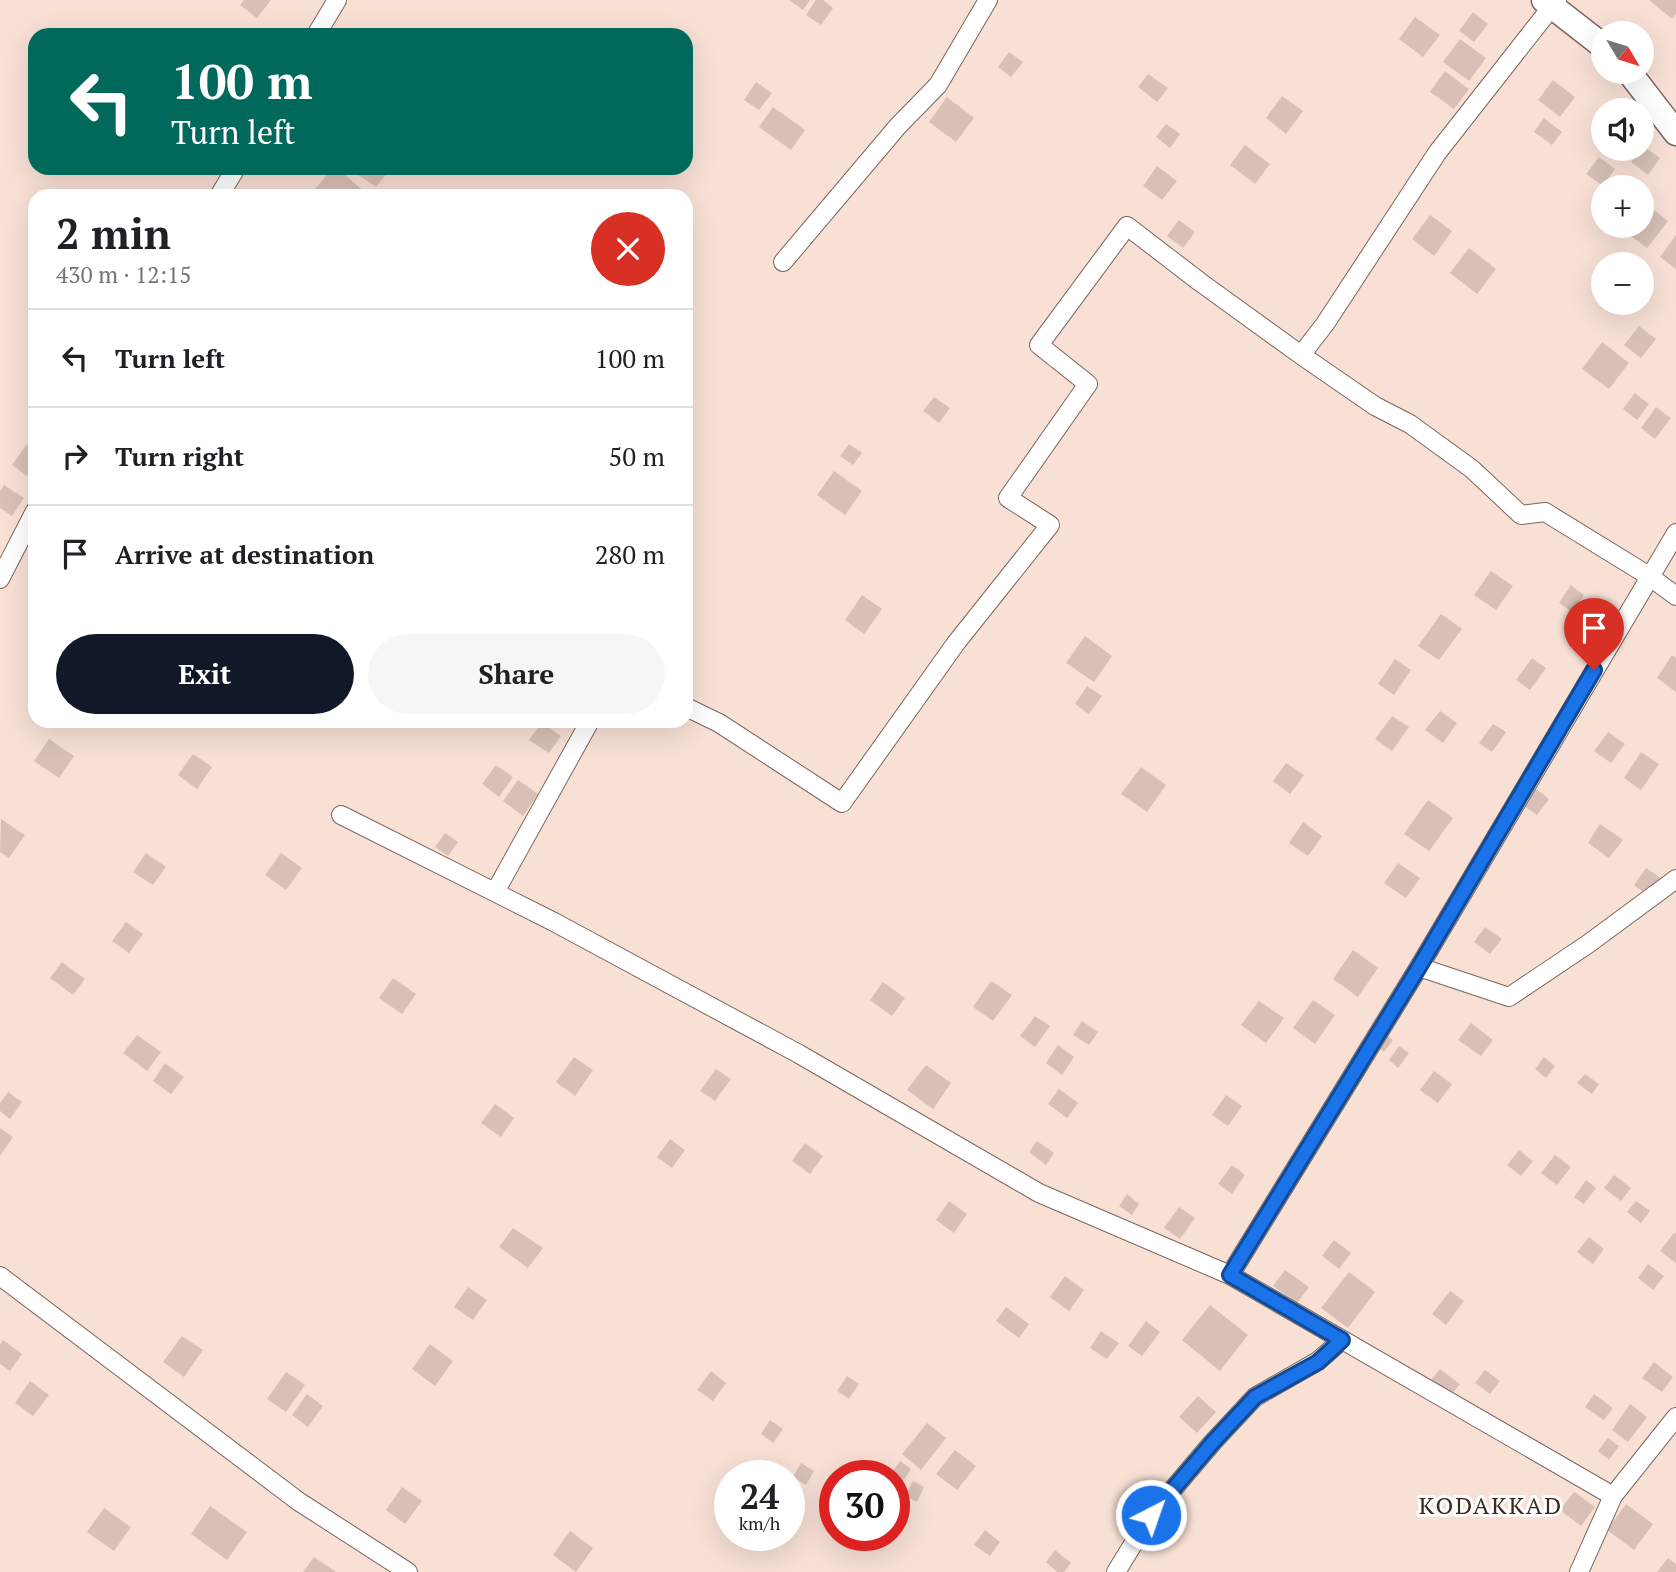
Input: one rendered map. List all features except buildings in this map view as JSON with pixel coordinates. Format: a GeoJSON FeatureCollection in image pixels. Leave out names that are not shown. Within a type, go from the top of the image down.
{"type":"FeatureCollection","features":[{"type":"Feature","properties":{"kind":"main road"},"geometry":{"type":"LineString","coordinates":[[1551,2],[1591,36]]}},
{"type":"Feature","properties":{"kind":"main road"},"geometry":{"type":"LineString","coordinates":[[1639,84],[1675,129]]}},
{"type":"Feature","properties":{"kind":"street"},"geometry":{"type":"LineString","coordinates":[[320,28],[337,0]]}},
{"type":"Feature","properties":{"kind":"street"},"geometry":{"type":"LineString","coordinates":[[783,262],[898,126],[939,85],[988,0]]}},
{"type":"Feature","properties":{"kind":"street"},"geometry":{"type":"LineString","coordinates":[[1301,355],[1325,324],[1437,153],[1551,2]]}},
{"type":"Feature","properties":{"kind":"street"},"geometry":{"type":"LineString","coordinates":[[693,710],[719,723],[842,803],[956,643],[1050,525],[1007,498],[1088,384],[1039,345],[1127,226],[1301,355],[1375,406],[1410,424],[1472,469],[1521,514],[1545,512],[1649,576],[1676,596]]}},
{"type":"Feature","properties":{"kind":"street"},"geometry":{"type":"LineString","coordinates":[[0,579],[28,525]]}},
{"type":"Feature","properties":{"kind":"street"},"geometry":{"type":"LineString","coordinates":[[1230,1275],[1419,967],[1676,533]]}},
{"type":"Feature","properties":{"kind":"street"},"geometry":{"type":"LineString","coordinates":[[495,892],[586,728]]}},
{"type":"Feature","properties":{"kind":"street"},"geometry":{"type":"LineString","coordinates":[[341,815],[566,928],[799,1054],[1039,1193],[1230,1275],[1613,1496]]}},
{"type":"Feature","properties":{"kind":"street"},"geometry":{"type":"LineString","coordinates":[[1419,967],[1510,997],[1676,879]]}},
{"type":"Feature","properties":{"kind":"street"},"geometry":{"type":"LineString","coordinates":[[0,1276],[298,1501],[408,1572]]}},
{"type":"Feature","properties":{"kind":"street"},"geometry":{"type":"LineString","coordinates":[[1116,1572],[1151,1515],[1255,1397],[1318,1362],[1342,1340]]}},
{"type":"Feature","properties":{"kind":"street"},"geometry":{"type":"LineString","coordinates":[[1579,1572],[1613,1496],[1676,1417]]}},
{"type":"Feature","properties":{"kind":"district","name":"KODAKKAD"},"geometry":{"type":"Point","coordinates":[1491,1506]}},
{"type":"Feature","properties":{"kind":"route"},"geometry":{"type":"LineString","coordinates":[[1151,1515],[1255,1397],[1318,1362],[1342,1340],[1230,1275],[1419,967],[1594,670]]}}]}
